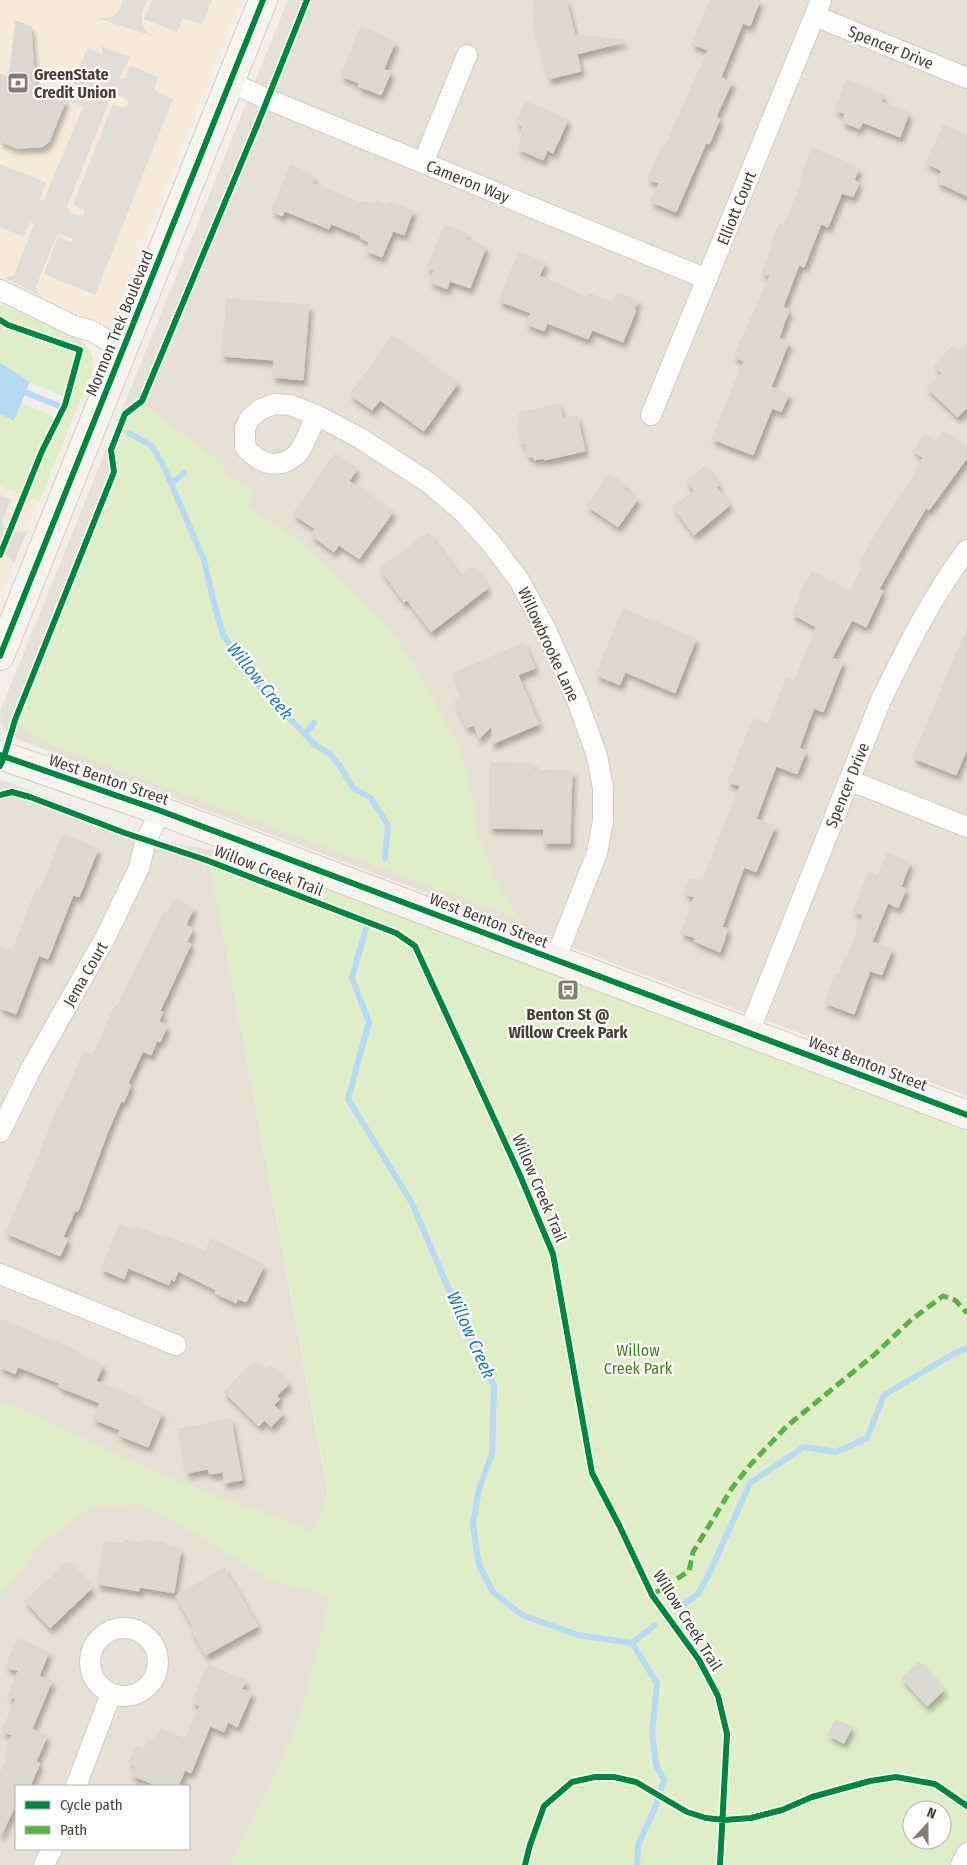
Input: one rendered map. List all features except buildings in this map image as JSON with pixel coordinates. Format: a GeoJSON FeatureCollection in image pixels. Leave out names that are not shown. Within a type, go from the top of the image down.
{"type":"FeatureCollection","features":[{"type":"Feature","properties":{"kind":"street","name":"Mormon Trek Boulevard"},"geometry":{"type":"LineString","coordinates":[[0,656],[263,0]]}},
{"type":"Feature","properties":{"kind":"street","name":"Spencer Drive"},"geometry":{"type":"LineString","coordinates":[[818,8],[967,78]]}},
{"type":"Feature","properties":{"kind":"street","name":"Elliott Court"},"geometry":{"type":"LineString","coordinates":[[651,415],[818,8]]}},
{"type":"Feature","properties":{"kind":"street"},"geometry":{"type":"LineString","coordinates":[[423,163],[467,55]]}},
{"type":"Feature","properties":{"kind":"street","name":"Cameron Way"},"geometry":{"type":"LineString","coordinates":[[230,82],[267,100],[707,279]]}},
{"type":"Feature","properties":{"kind":"street"},"geometry":{"type":"LineString","coordinates":[[0,290],[74,326],[92,331],[105,339],[125,346]]}},
{"type":"Feature","properties":{"kind":"street","name":"Willowbrooke Lane"},"geometry":{"type":"LineString","coordinates":[[316,415],[360,438],[429,483],[464,513],[491,543],[519,580],[546,630],[577,700],[597,756],[603,788],[603,821],[597,853],[555,960]]}},
{"type":"Feature","properties":{"kind":"street","name":"Spencer Drive"},"geometry":{"type":"LineString","coordinates":[[749,1032],[881,700],[934,599],[967,550]]}},
{"type":"Feature","properties":{"kind":"street","name":"West Benton Street"},"geometry":{"type":"LineString","coordinates":[[0,755],[161,811],[967,1115]]}},
{"type":"Feature","properties":{"kind":"street"},"geometry":{"type":"LineString","coordinates":[[849,780],[967,827]]}},
{"type":"Feature","properties":{"kind":"street","name":"Jema Court"},"geometry":{"type":"LineString","coordinates":[[0,1132],[31,1069],[105,938],[139,868],[146,840],[161,811]]}},
{"type":"Feature","properties":{"kind":"street"},"geometry":{"type":"LineString","coordinates":[[0,1274],[176,1345]]}},
{"type":"Feature","properties":{"kind":"street"},"geometry":{"type":"LineString","coordinates":[[76,1785],[111,1694]]}},
{"type":"Feature","properties":{"kind":"street"},"geometry":{"type":"LineString","coordinates":[[44,1865],[52,1850]]}},
{"type":"Feature","properties":{"kind":"street"},"geometry":{"type":"LineString","coordinates":[[961,1865],[967,1852]]}},
{"type":"Feature","properties":{"kind":"shaded area"},"geometry":{"type":"Polygon","coordinates":[[[0,0],[241,0],[105,339],[0,290],[0,0]]]}},
{"type":"Feature","properties":{"kind":"shaded area"},"geometry":{"type":"Polygon","coordinates":[[[123,0],[147,0],[142,12],[142,25],[148,33],[155,37],[97,18],[109,18],[115,15],[123,0]]]}},
{"type":"Feature","properties":{"kind":"shaded area"},"geometry":{"type":"Polygon","coordinates":[[[152,0],[212,0],[202,24],[183,18],[177,32],[144,19],[152,0]]]}},
{"type":"Feature","properties":{"kind":"shaded area"},"geometry":{"type":"Polygon","coordinates":[[[288,0],[967,0],[967,1096],[16,739],[8,734],[2,725],[0,718],[1,709],[288,0]]]}},
{"type":"Feature","properties":{"kind":"shaded area"},"geometry":{"type":"Polygon","coordinates":[[[102,46],[130,57],[120,77],[122,79],[125,78],[130,65],[158,77],[154,90],[173,99],[95,295],[44,274],[58,237],[73,241],[73,239],[58,233],[36,286],[39,295],[5,278],[14,275],[34,224],[30,222],[24,237],[0,227],[0,164],[46,182],[40,199],[44,200],[83,107],[66,100],[87,48],[102,54],[102,46]],[[117,95],[112,96],[109,102],[67,206],[70,212],[79,215],[84,214],[84,210],[73,205],[113,104],[123,108],[128,103],[126,99],[117,95]]]}},
{"type":"Feature","properties":{"kind":"shaded area"},"geometry":{"type":"Polygon","coordinates":[[[0,486],[39,502],[0,599],[0,486]]]}},
{"type":"Feature","properties":{"kind":"shaded area"},"geometry":{"type":"Polygon","coordinates":[[[0,495],[11,499],[2,522],[5,529],[18,532],[27,531],[14,563],[8,556],[0,552],[0,495]]]}},
{"type":"Feature","properties":{"kind":"shaded area"},"geometry":{"type":"Polygon","coordinates":[[[0,779],[117,825],[175,844],[214,850],[207,860],[212,874],[340,1559],[315,1663],[296,1728],[231,1865],[0,1865],[0,779]]]}},
{"type":"Feature","properties":{"kind":"green space"},"geometry":{"type":"Polygon","coordinates":[[[0,304],[82,341],[89,349],[93,358],[94,366],[39,502],[0,486],[0,414],[14,421],[21,403],[55,417],[63,396],[30,382],[0,362],[0,304]]]}},
{"type":"Feature","properties":{"kind":"green space"},"geometry":{"type":"Polygon","coordinates":[[[145,405],[220,463],[228,476],[254,492],[248,507],[300,542],[342,579],[384,622],[413,663],[459,747],[472,793],[477,832],[496,881],[520,920],[41,741],[19,722],[117,472],[115,453],[129,415],[145,405]]]}},
{"type":"Feature","properties":{"kind":"green space","name":"Willow Creek Park"},"geometry":{"type":"Polygon","coordinates":[[[214,850],[231,852],[967,1131],[967,1853],[961,1865],[231,1865],[296,1728],[315,1663],[330,1597],[267,1579],[207,1540],[143,1505],[91,1506],[41,1544],[0,1596],[0,1401],[118,1455],[213,1495],[273,1515],[312,1531],[318,1522],[328,1491],[212,874],[206,860],[214,850]]]}},
{"type":"Feature","properties":{"kind":"water"},"geometry":{"type":"Polygon","coordinates":[[[0,362],[30,382],[14,421],[0,414],[0,362]]]}},
{"type":"Feature","properties":{"kind":"waterway","name":"Willow Creek"},"geometry":{"type":"LineString","coordinates":[[20,390],[59,406]]}},
{"type":"Feature","properties":{"kind":"waterway","name":"Willow Creek"},"geometry":{"type":"LineString","coordinates":[[129,433],[152,446],[164,467],[204,560],[223,635],[261,688],[314,744],[330,754],[340,766],[353,788],[371,798],[388,825],[385,858]]}},
{"type":"Feature","properties":{"kind":"waterway"},"geometry":{"type":"LineString","coordinates":[[172,483],[184,473]]}},
{"type":"Feature","properties":{"kind":"waterway"},"geometry":{"type":"LineString","coordinates":[[305,734],[314,723]]}},
{"type":"Feature","properties":{"kind":"waterway","name":"Willow Creek"},"geometry":{"type":"LineString","coordinates":[[366,928],[352,978],[369,1022],[348,1099],[412,1203],[453,1299],[494,1386],[492,1454],[479,1489],[473,1525],[479,1565],[493,1592],[522,1615],[578,1635],[632,1643],[657,1683],[652,1733],[656,1765],[664,1780],[657,1803],[638,1845],[637,1865]]}},
{"type":"Feature","properties":{"kind":"waterway"},"geometry":{"type":"LineString","coordinates":[[679,1608],[698,1594],[710,1572],[750,1483],[804,1447],[836,1452],[867,1438],[884,1395],[955,1353],[967,1348]]}},
{"type":"Feature","properties":{"kind":"waterway"},"geometry":{"type":"LineString","coordinates":[[632,1643],[655,1625]]}},
{"type":"Feature","properties":{"kind":"marked path"},"geometry":{"type":"LineString","coordinates":[[652,1595],[689,1571],[693,1552],[732,1488],[751,1464],[787,1426],[874,1355],[912,1319],[943,1296],[955,1300],[967,1313]]}},
{"type":"Feature","properties":{"kind":"cycle path"},"geometry":{"type":"LineString","coordinates":[[0,656],[263,0]]}},
{"type":"Feature","properties":{"kind":"cycle path"},"geometry":{"type":"LineString","coordinates":[[0,766],[15,720],[114,472],[111,450],[125,414],[142,401],[307,0]]}},
{"type":"Feature","properties":{"kind":"cycle path"},"geometry":{"type":"LineString","coordinates":[[0,320],[8,325],[80,350],[65,405],[42,451],[0,555]]}},
{"type":"Feature","properties":{"kind":"cycle path","name":"Willow Creek Trail"},"geometry":{"type":"LineString","coordinates":[[0,755],[161,811],[967,1115]]}},
{"type":"Feature","properties":{"kind":"cycle path","name":"Willow Creek Trail"},"geometry":{"type":"LineString","coordinates":[[0,795],[12,792],[30,797],[125,833],[206,860],[396,933],[415,946],[519,1173],[553,1254],[592,1473],[652,1595],[699,1660],[718,1696],[727,1734],[720,1865]]}},
{"type":"Feature","properties":{"kind":"cycle path"},"geometry":{"type":"LineString","coordinates":[[525,1865],[544,1806],[572,1782],[595,1777],[614,1777],[636,1782],[687,1812],[706,1818],[724,1820],[751,1818],[782,1810],[812,1797],[870,1781],[896,1777],[935,1784],[967,1806]]}},
{"type":"Feature","properties":{"kind":"place","name":"GreenState Credit Union"},"geometry":{"type":"Point","coordinates":[18,83]}},
{"type":"Feature","properties":{"kind":"place","name":"Benton St @ Willow Creek Park"},"geometry":{"type":"Point","coordinates":[568,990]}}]}
